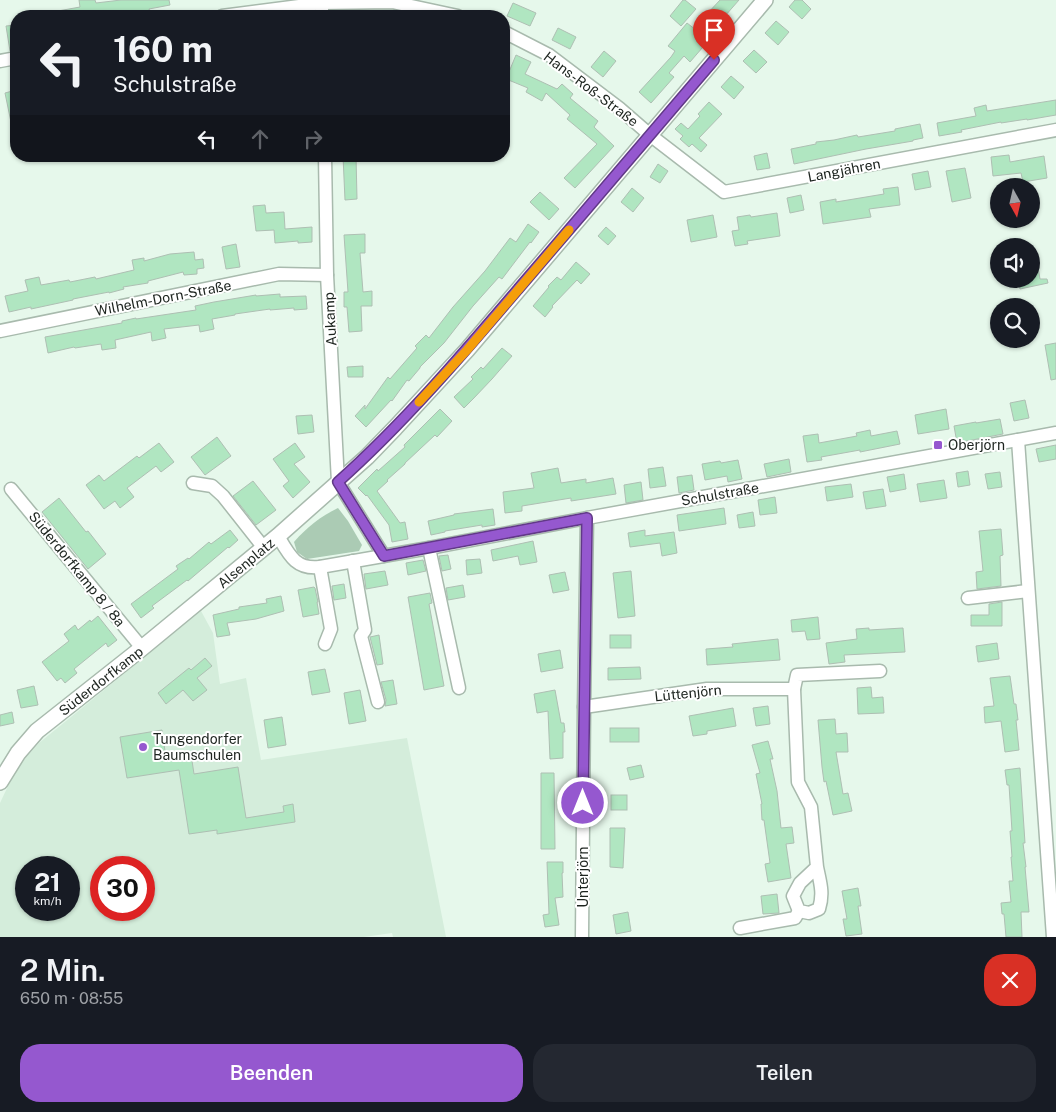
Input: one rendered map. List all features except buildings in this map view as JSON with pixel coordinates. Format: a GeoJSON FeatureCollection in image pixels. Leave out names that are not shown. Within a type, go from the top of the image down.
{"type":"FeatureCollection","features":[{"type":"Feature","properties":{"kind":"main road","name":"Alsenplatz"},"geometry":{"type":"LineString","coordinates":[[214,590],[367,457],[431,389],[467,350],[765,0]]}},
{"type":"Feature","properties":{"kind":"main road","name":"Süderdorfkamp"},"geometry":{"type":"LineString","coordinates":[[0,782],[18,752],[38,731],[214,590]]}},
{"type":"Feature","properties":{"kind":"street"},"geometry":{"type":"LineString","coordinates":[[262,10],[322,1],[392,2],[430,10]]}},
{"type":"Feature","properties":{"kind":"street","name":"Hans-Roß-Straße"},"geometry":{"type":"LineString","coordinates":[[510,35],[549,56],[619,108],[650,135]]}},
{"type":"Feature","properties":{"kind":"street","name":"Langjähren"},"geometry":{"type":"LineString","coordinates":[[650,135],[724,192],[1056,130]]}},
{"type":"Feature","properties":{"kind":"street","name":"Aukamp"},"geometry":{"type":"LineString","coordinates":[[325,162],[327,274],[338,482]]}},
{"type":"Feature","properties":{"kind":"street","name":"Wilhelm-Dorn-Straße"},"geometry":{"type":"LineString","coordinates":[[0,331],[279,274],[327,274]]}},
{"type":"Feature","properties":{"kind":"street","name":"Schulstraße"},"geometry":{"type":"LineString","coordinates":[[384,556],[1056,433]]}},
{"type":"Feature","properties":{"kind":"street"},"geometry":{"type":"LineString","coordinates":[[1018,440],[1028,591],[1050,804],[1053,937]]}},
{"type":"Feature","properties":{"kind":"street"},"geometry":{"type":"LineString","coordinates":[[338,482],[384,556]]}},
{"type":"Feature","properties":{"kind":"street"},"geometry":{"type":"LineString","coordinates":[[193,483],[212,486],[223,496],[264,548]]}},
{"type":"Feature","properties":{"kind":"street","name":"Süderdorfkamp 8 / 8a"},"geometry":{"type":"LineString","coordinates":[[11,489],[142,648]]}},
{"type":"Feature","properties":{"kind":"street","name":"Unterjörn"},"geometry":{"type":"LineString","coordinates":[[582,937],[587,518]]}},
{"type":"Feature","properties":{"kind":"street","name":"Alsenplatz"},"geometry":{"type":"LineString","coordinates":[[278,536],[286,550],[298,563],[312,568],[384,556]]}},
{"type":"Feature","properties":{"kind":"street"},"geometry":{"type":"LineString","coordinates":[[429,548],[459,688]]}},
{"type":"Feature","properties":{"kind":"street"},"geometry":{"type":"LineString","coordinates":[[353,561],[366,630],[361,636],[378,702]]}},
{"type":"Feature","properties":{"kind":"street"},"geometry":{"type":"LineString","coordinates":[[320,567],[331,630],[325,644]]}},
{"type":"Feature","properties":{"kind":"street"},"geometry":{"type":"LineString","coordinates":[[968,598],[1028,591]]}},
{"type":"Feature","properties":{"kind":"street"},"geometry":{"type":"LineString","coordinates":[[798,911],[809,913],[819,909],[822,899],[822,888],[817,867],[811,807],[798,782],[794,689],[797,675],[880,671]]}},
{"type":"Feature","properties":{"kind":"street","name":"Lüttenjörn"},"geometry":{"type":"LineString","coordinates":[[584,706],[707,689],[794,689]]}},
{"type":"Feature","properties":{"kind":"street"},"geometry":{"type":"LineString","coordinates":[[740,928],[795,918],[798,911],[793,896],[800,883],[817,867]]}},
{"type":"Feature","properties":{"kind":"shaded area"},"geometry":{"type":"Polygon","coordinates":[[[338,508],[362,545],[359,551],[307,559],[297,552],[294,542],[309,527],[338,508]]]}},
{"type":"Feature","properties":{"kind":"shaded area","name":"Tungendorfer Baumschulen"},"geometry":{"type":"Polygon","coordinates":[[[201,611],[213,633],[220,684],[246,678],[261,760],[407,738],[446,937],[393,937],[392,933],[364,937],[0,937],[0,803],[16,769],[39,743],[201,611]]]}},
{"type":"Feature","properties":{"kind":"slow traffic"},"geometry":{"type":"LineString","coordinates":[[419,402],[467,350],[569,230]]}},
{"type":"Feature","properties":{"kind":"place","name":"Oberjörn"},"geometry":{"type":"Point","coordinates":[938,445]}},
{"type":"Feature","properties":{"kind":"place","name":"Tungendorfer Baumschulen"},"geometry":{"type":"Point","coordinates":[143,747]}},
{"type":"Feature","properties":{"kind":"route"},"geometry":{"type":"LineString","coordinates":[[583,803],[587,518],[384,556],[338,482],[367,457],[467,350],[714,60]]}}]}
